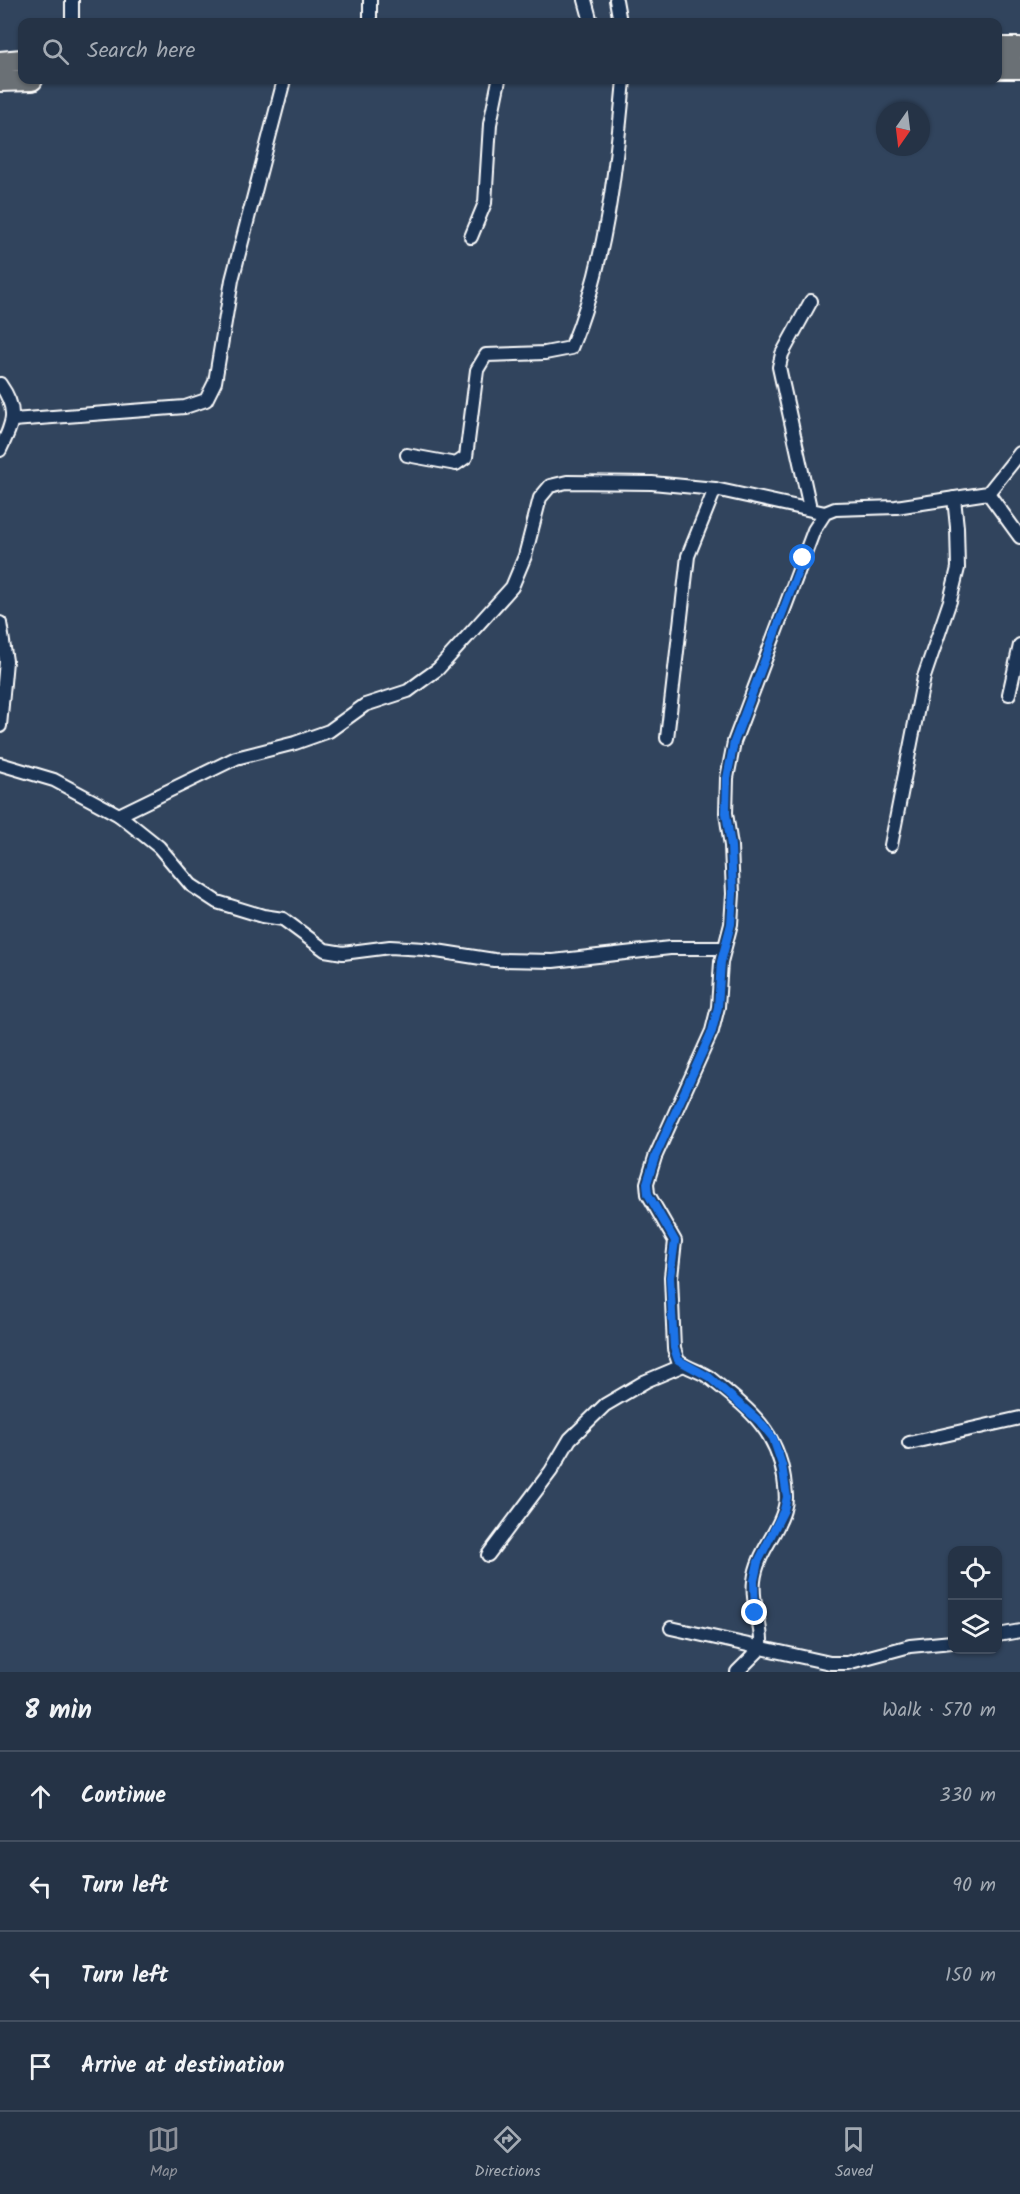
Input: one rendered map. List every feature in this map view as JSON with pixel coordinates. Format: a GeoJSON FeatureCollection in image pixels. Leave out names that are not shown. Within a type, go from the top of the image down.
{"type":"FeatureCollection","features":[{"type":"Feature","properties":{"kind":"main road"},"geometry":{"type":"LineString","coordinates":[[1002,48],[1020,48]]}},
{"type":"Feature","properties":{"kind":"main road"},"geometry":{"type":"LineString","coordinates":[[0,62],[18,60]]}},
{"type":"Feature","properties":{"kind":"main road"},"geometry":{"type":"LineString","coordinates":[[1002,68],[1020,68]]}},
{"type":"Feature","properties":{"kind":"main road"},"geometry":{"type":"LineString","coordinates":[[0,81],[18,80]]}},
{"type":"Feature","properties":{"kind":"street"},"geometry":{"type":"LineString","coordinates":[[72,0],[72,18]]}},
{"type":"Feature","properties":{"kind":"street"},"geometry":{"type":"LineString","coordinates":[[370,0],[370,18]]}},
{"type":"Feature","properties":{"kind":"street"},"geometry":{"type":"LineString","coordinates":[[585,0],[590,18]]}},
{"type":"Feature","properties":{"kind":"street"},"geometry":{"type":"LineString","coordinates":[[616,0],[619,18]]}},
{"type":"Feature","properties":{"kind":"street"},"geometry":{"type":"LineString","coordinates":[[8,426],[185,407],[206,400],[215,382],[232,280],[283,84]]}},
{"type":"Feature","properties":{"kind":"street"},"geometry":{"type":"LineString","coordinates":[[471,237],[485,202],[490,124],[498,84]]}},
{"type":"Feature","properties":{"kind":"street"},"geometry":{"type":"LineString","coordinates":[[407,455],[456,464],[465,457],[477,370],[486,355],[545,353],[571,348],[592,283],[615,172],[624,84]]}},
{"type":"Feature","properties":{"kind":"street"},"geometry":{"type":"LineString","coordinates":[[810,508],[779,367],[782,354],[811,301]]}},
{"type":"Feature","properties":{"kind":"street"},"geometry":{"type":"LineString","coordinates":[[0,384],[12,402],[8,426],[0,450]]}},
{"type":"Feature","properties":{"kind":"street"},"geometry":{"type":"LineString","coordinates":[[119,815],[236,758],[295,743],[329,731],[365,705],[408,691],[438,669],[512,587],[525,556],[540,498],[550,486],[567,482],[652,483],[715,489],[825,513],[842,508],[896,507],[988,493],[1020,453]]}},
{"type":"Feature","properties":{"kind":"street"},"geometry":{"type":"LineString","coordinates":[[667,738],[688,556],[715,489]]}},
{"type":"Feature","properties":{"kind":"street"},"geometry":{"type":"LineString","coordinates":[[988,493],[1020,537]]}},
{"type":"Feature","properties":{"kind":"street"},"geometry":{"type":"LineString","coordinates":[[891,845],[924,677],[950,601],[958,568],[954,498]]}},
{"type":"Feature","properties":{"kind":"street"},"geometry":{"type":"LineString","coordinates":[[737,1672],[761,1648],[763,1631],[755,1613],[754,1581],[758,1562],[784,1510],[787,1497],[782,1465],[773,1438],[759,1421],[709,1377],[678,1360],[674,1348],[670,1277],[675,1241],[648,1194],[647,1183],[655,1157],[712,1031],[718,1007],[723,948],[731,924],[733,894],[731,846],[726,813],[727,778],[734,742],[814,530],[825,513]]}},
{"type":"Feature","properties":{"kind":"street"},"geometry":{"type":"LineString","coordinates":[[0,623],[6,661],[0,726]]}},
{"type":"Feature","properties":{"kind":"street"},"geometry":{"type":"LineString","coordinates":[[1009,694],[1020,645]]}},
{"type":"Feature","properties":{"kind":"street"},"geometry":{"type":"LineString","coordinates":[[0,765],[54,780],[119,815],[159,847],[185,880],[217,902],[254,914],[283,919],[325,950],[343,953],[390,947],[424,949],[494,960],[553,961],[670,948],[723,948]]}},
{"type":"Feature","properties":{"kind":"street"},"geometry":{"type":"LineString","coordinates":[[488,1555],[551,1471],[570,1439],[605,1405],[646,1381],[684,1365]]}},
{"type":"Feature","properties":{"kind":"street"},"geometry":{"type":"LineString","coordinates":[[909,1443],[1020,1418]]}},
{"type":"Feature","properties":{"kind":"street"},"geometry":{"type":"LineString","coordinates":[[671,1628],[830,1663],[847,1663],[910,1646],[948,1642]]}},
{"type":"Feature","properties":{"kind":"street"},"geometry":{"type":"LineString","coordinates":[[1002,1634],[1020,1630]]}},
{"type":"Feature","properties":{"kind":"route"},"geometry":{"type":"LineString","coordinates":[[755,1613],[754,1581],[758,1562],[784,1510],[787,1497],[782,1465],[773,1438],[759,1421],[709,1377],[678,1360],[674,1348],[670,1277],[675,1256],[675,1241],[648,1194],[647,1183],[655,1157],[712,1031],[718,1007],[721,962],[731,924],[733,894],[731,846],[726,813],[727,778],[734,742],[803,558]]}}]}
